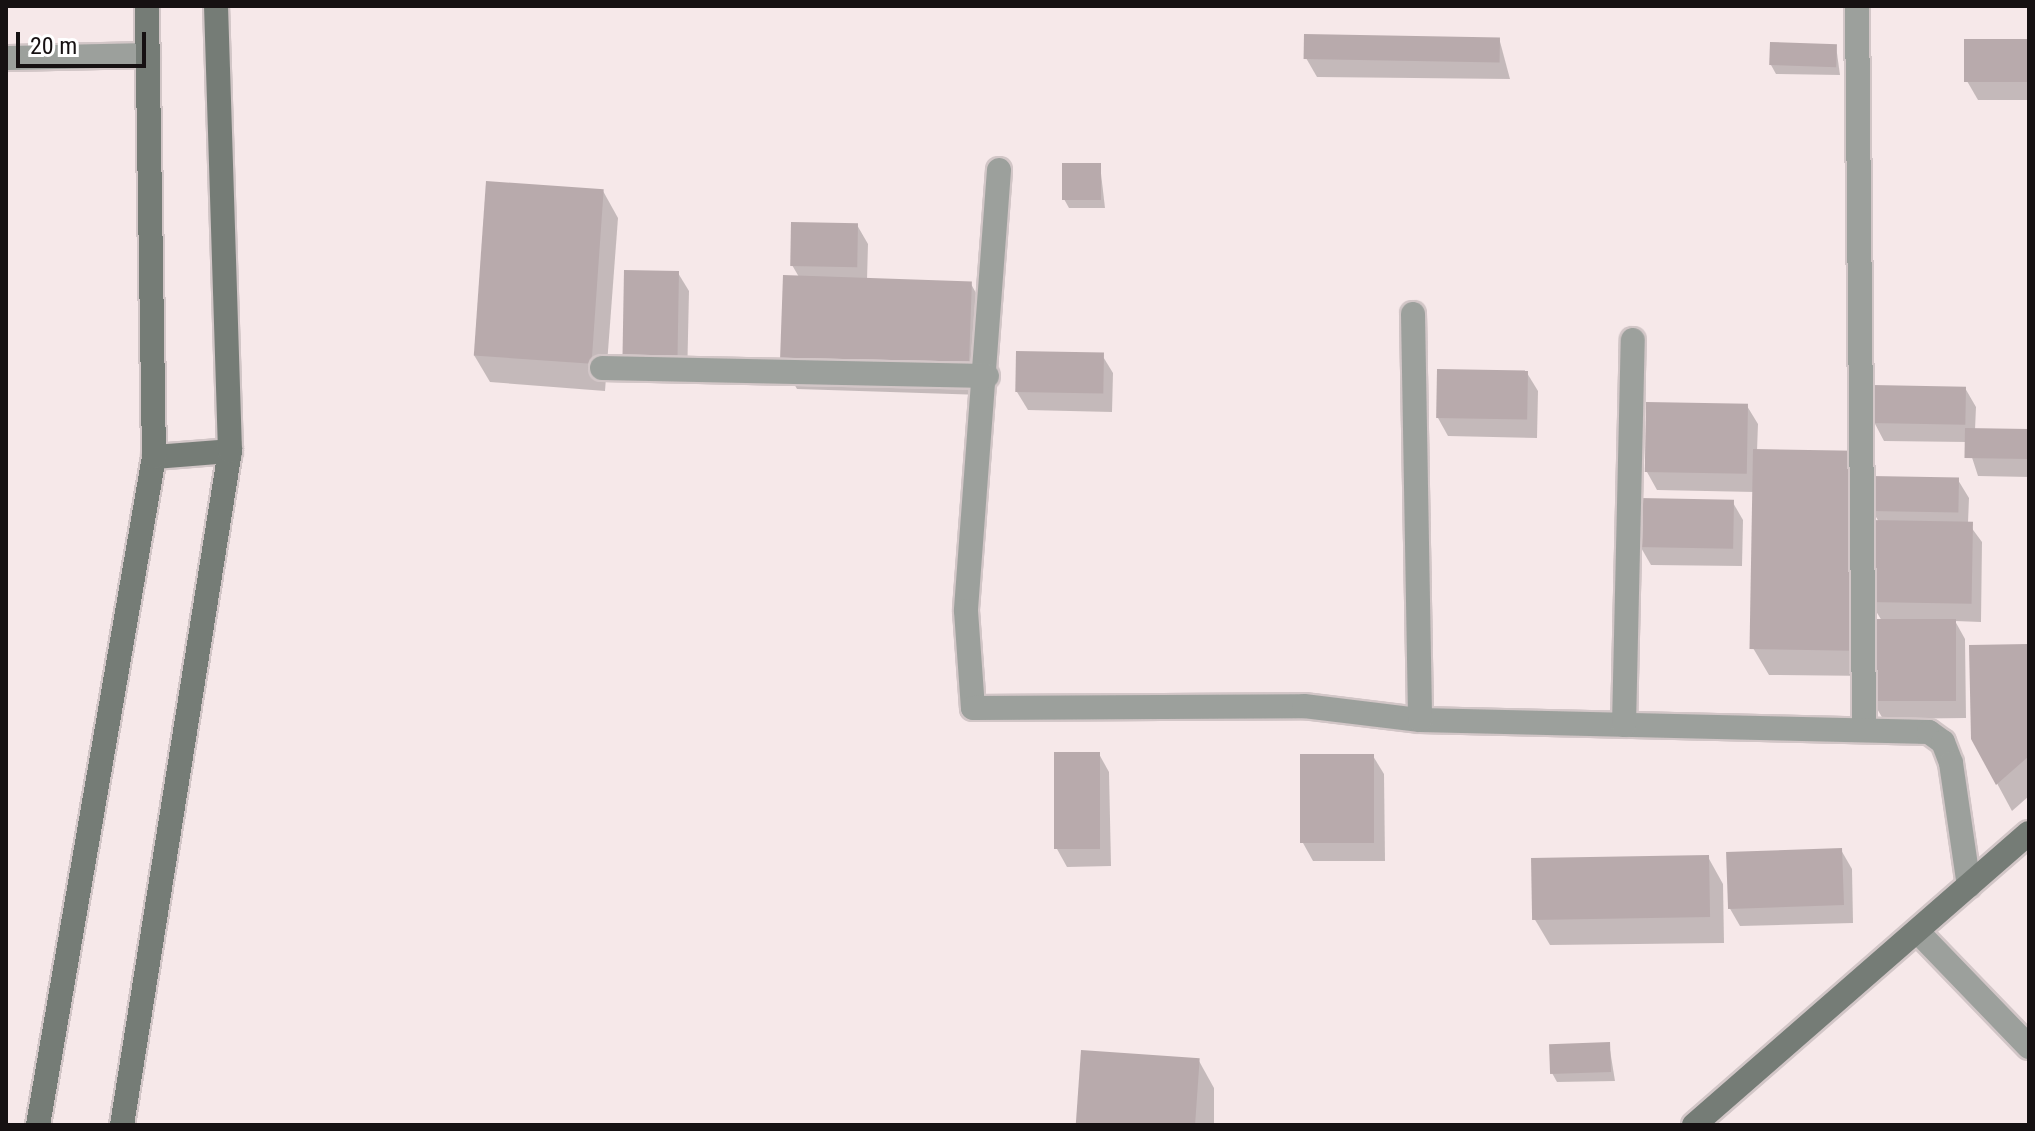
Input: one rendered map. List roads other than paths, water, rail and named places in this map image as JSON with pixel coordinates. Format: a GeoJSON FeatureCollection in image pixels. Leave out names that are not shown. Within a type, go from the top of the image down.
{"type":"FeatureCollection","features":[{"type":"Feature","properties":{"kind":"street"},"geometry":{"type":"LineString","coordinates":[[38,1125],[154,457],[147,6]]}},
{"type":"Feature","properties":{"kind":"street"},"geometry":{"type":"LineString","coordinates":[[122,1125],[230,451],[216,6]]}},
{"type":"Feature","properties":{"kind":"street"},"geometry":{"type":"LineString","coordinates":[[1857,6],[1864,727]]}},
{"type":"Feature","properties":{"kind":"street"},"geometry":{"type":"LineString","coordinates":[[6,58],[148,55]]}},
{"type":"Feature","properties":{"kind":"street"},"geometry":{"type":"LineString","coordinates":[[999,170],[987,376],[966,611],[973,708],[1304,706],[1420,720],[1864,727],[1929,732],[1943,742],[1969,886]]}},
{"type":"Feature","properties":{"kind":"street"},"geometry":{"type":"LineString","coordinates":[[1413,314],[1420,720]]}},
{"type":"Feature","properties":{"kind":"street"},"geometry":{"type":"LineString","coordinates":[[1624,725],[1633,340]]}},
{"type":"Feature","properties":{"kind":"street"},"geometry":{"type":"LineString","coordinates":[[602,368],[987,376]]}},
{"type":"Feature","properties":{"kind":"street"},"geometry":{"type":"LineString","coordinates":[[154,457],[230,451]]}},
{"type":"Feature","properties":{"kind":"street"},"geometry":{"type":"LineString","coordinates":[[1694,1125],[2029,833]]}},
{"type":"Feature","properties":{"kind":"street"},"geometry":{"type":"LineString","coordinates":[[1917,931],[2029,1047]]}}]}
